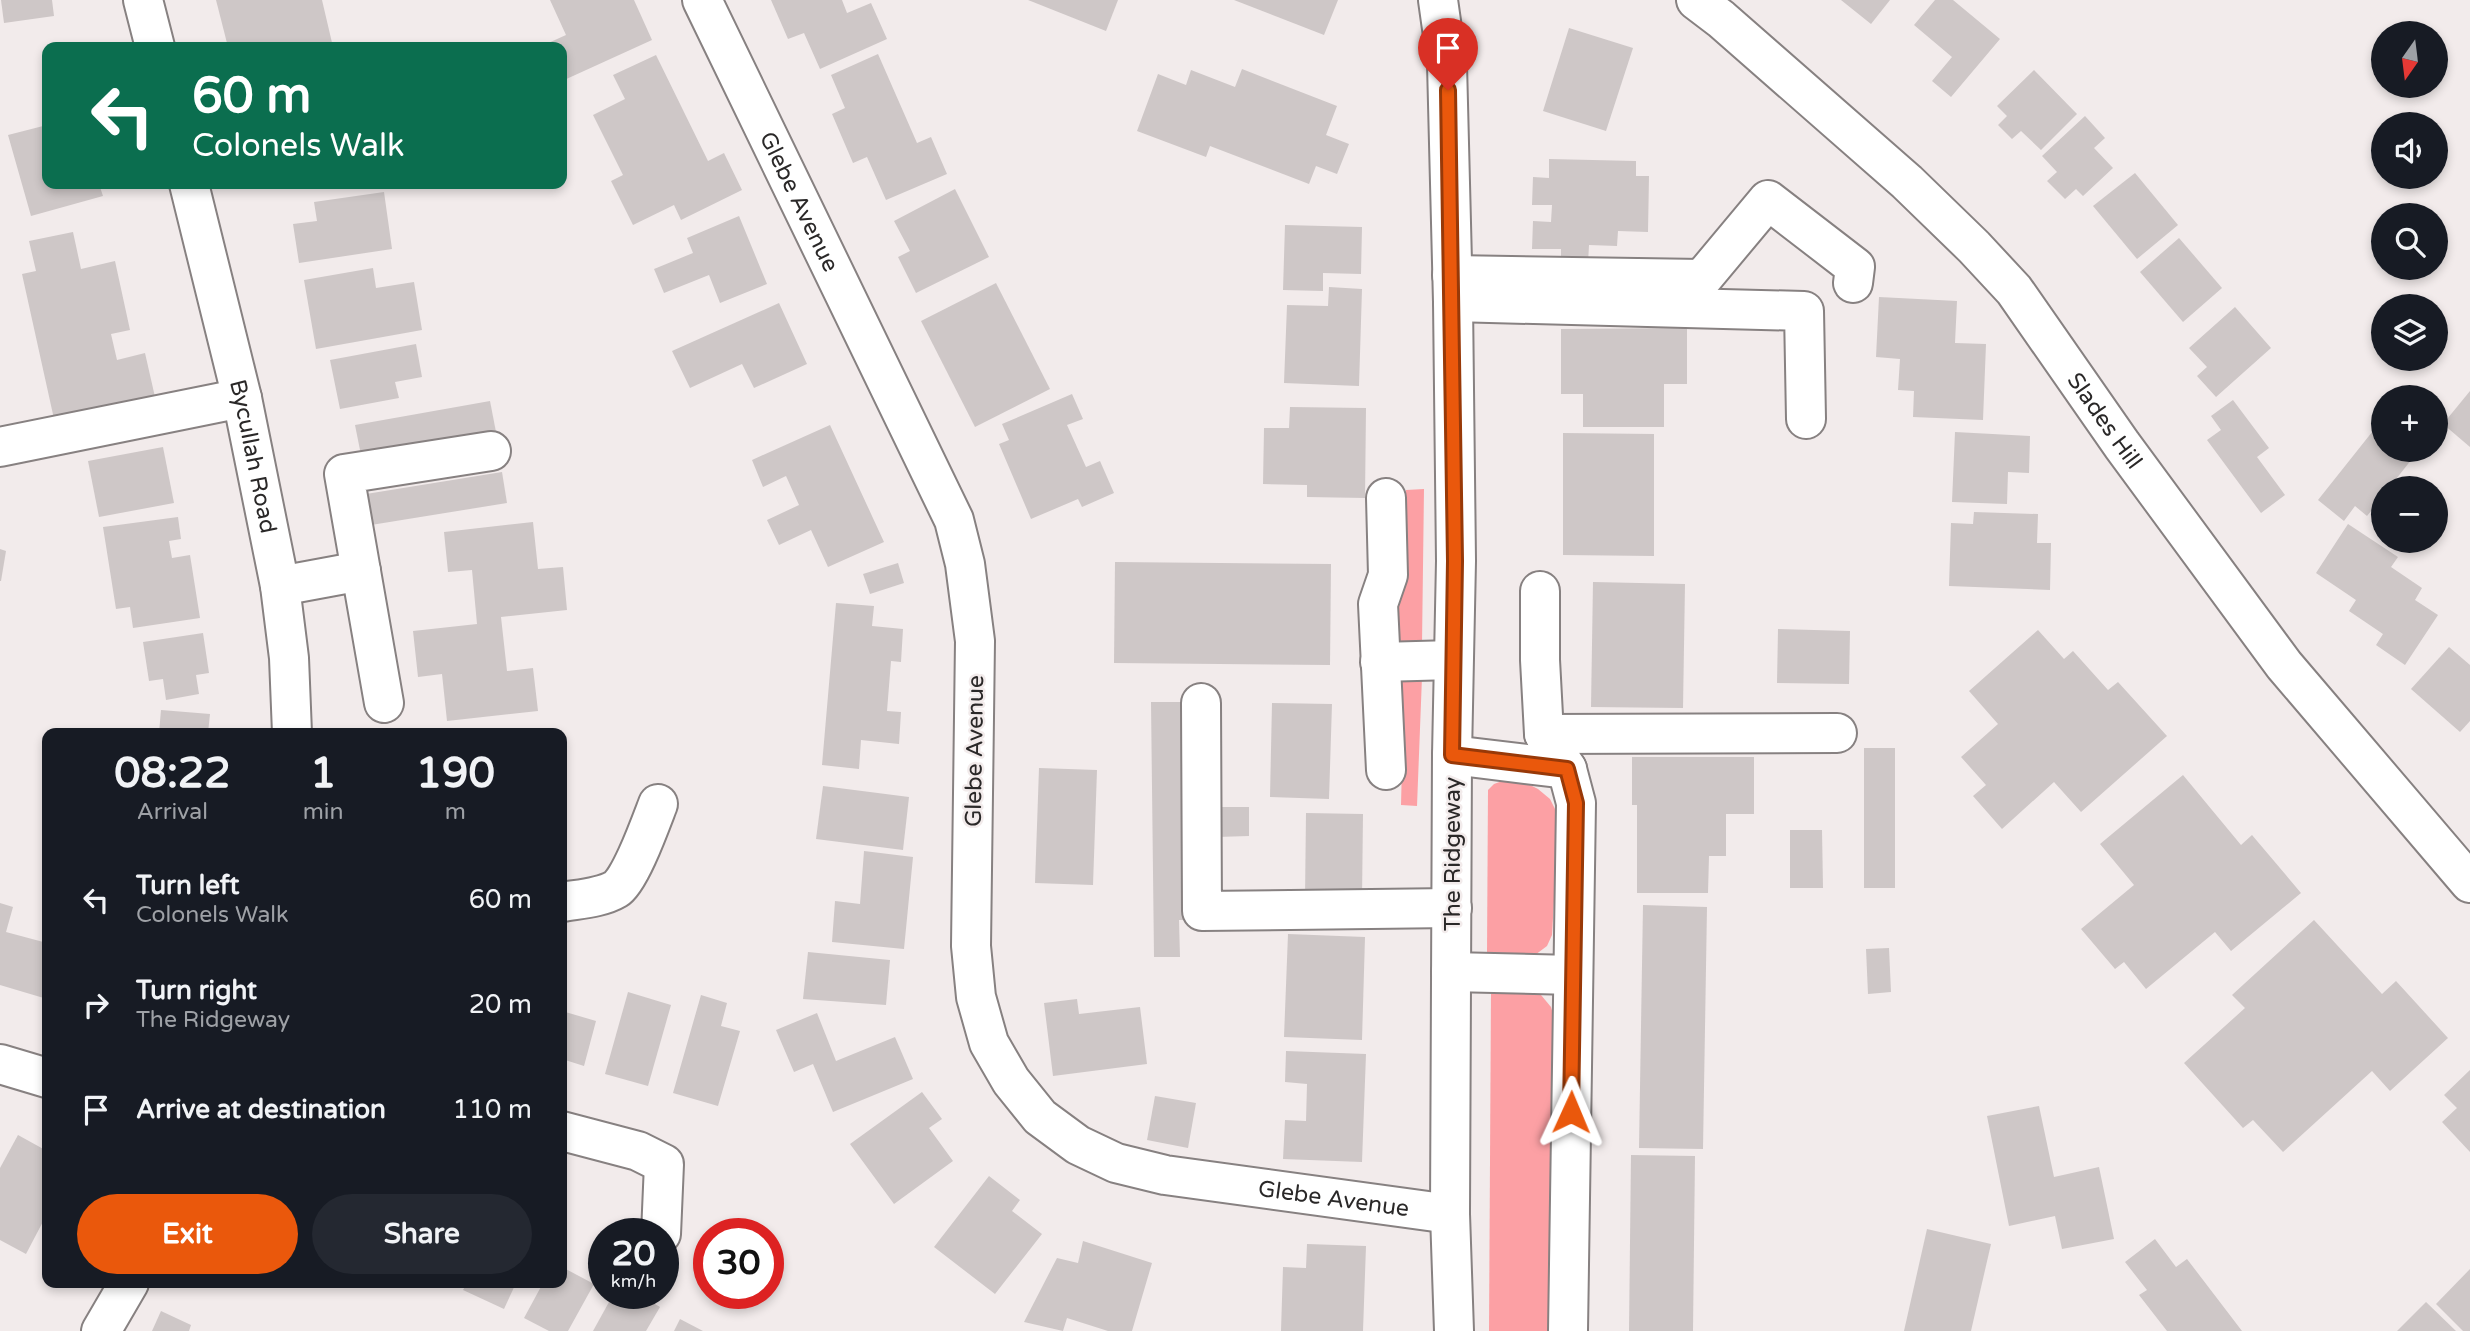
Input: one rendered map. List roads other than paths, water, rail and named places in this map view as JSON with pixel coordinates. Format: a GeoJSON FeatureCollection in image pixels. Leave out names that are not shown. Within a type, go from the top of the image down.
{"type":"FeatureCollection","features":[{"type":"Feature","properties":{"kind":"street"},"geometry":{"type":"LineString","coordinates":[[143,0],[154,42]]}},
{"type":"Feature","properties":{"kind":"street","name":"Glebe Avenue"},"geometry":{"type":"LineString","coordinates":[[702,0],[954,520],[965,564],[975,641],[971,946],[975,997],[989,1043],[1011,1081],[1040,1117],[1078,1145],[1116,1163],[1165,1175],[1450,1214]]}},
{"type":"Feature","properties":{"kind":"street","name":"The Ridgeway"},"geometry":{"type":"LineString","coordinates":[[1438,0],[1447,64],[1452,288],[1455,561],[1450,1214],[1454,1331]]}},
{"type":"Feature","properties":{"kind":"street","name":"Slades Hill"},"geometry":{"type":"LineString","coordinates":[[1696,0],[1907,182],[2014,290],[2122,445],[2284,665],[2470,883]]}},
{"type":"Feature","properties":{"kind":"street","name":"Bycullah Road"},"geometry":{"type":"LineString","coordinates":[[190,189],[242,398],[279,586],[289,658],[292,728]]}},
{"type":"Feature","properties":{"kind":"street"},"geometry":{"type":"LineString","coordinates":[[1452,288],[1702,279],[1768,200],[1855,267],[1853,283]]}},
{"type":"Feature","properties":{"kind":"street"},"geometry":{"type":"LineString","coordinates":[[1452,288],[1804,312],[1806,419]]}},
{"type":"Feature","properties":{"kind":"street"},"geometry":{"type":"LineString","coordinates":[[0,447],[242,398]]}},
{"type":"Feature","properties":{"kind":"street"},"geometry":{"type":"LineString","coordinates":[[384,703],[344,474],[491,452]]}},
{"type":"Feature","properties":{"kind":"street"},"geometry":{"type":"LineString","coordinates":[[1386,498],[1388,575],[1378,604],[1386,770]]}},
{"type":"Feature","properties":{"kind":"street"},"geometry":{"type":"LineString","coordinates":[[279,586],[361,570]]}},
{"type":"Feature","properties":{"kind":"street"},"geometry":{"type":"LineString","coordinates":[[1540,591],[1544,734],[1567,769],[1576,803],[1568,1331]]}},
{"type":"Feature","properties":{"kind":"street"},"geometry":{"type":"LineString","coordinates":[[1380,662],[1453,660]]}},
{"type":"Feature","properties":{"kind":"street"},"geometry":{"type":"LineString","coordinates":[[1201,703],[1202,911],[1452,908]]}},
{"type":"Feature","properties":{"kind":"street"},"geometry":{"type":"LineString","coordinates":[[1544,734],[1837,733]]}},
{"type":"Feature","properties":{"kind":"street"},"geometry":{"type":"LineString","coordinates":[[1452,755],[1567,769]]}},
{"type":"Feature","properties":{"kind":"street"},"geometry":{"type":"LineString","coordinates":[[567,901],[603,895],[618,888],[627,876],[658,804]]}},
{"type":"Feature","properties":{"kind":"street"},"geometry":{"type":"LineString","coordinates":[[1451,972],[1573,975]]}},
{"type":"Feature","properties":{"kind":"street"},"geometry":{"type":"LineString","coordinates":[[0,1064],[42,1077]]}},
{"type":"Feature","properties":{"kind":"street"},"geometry":{"type":"LineString","coordinates":[[567,1132],[638,1151],[664,1164],[662,1218]]}},
{"type":"Feature","properties":{"kind":"street"},"geometry":{"type":"LineString","coordinates":[[101,1331],[127,1288]]}}]}
